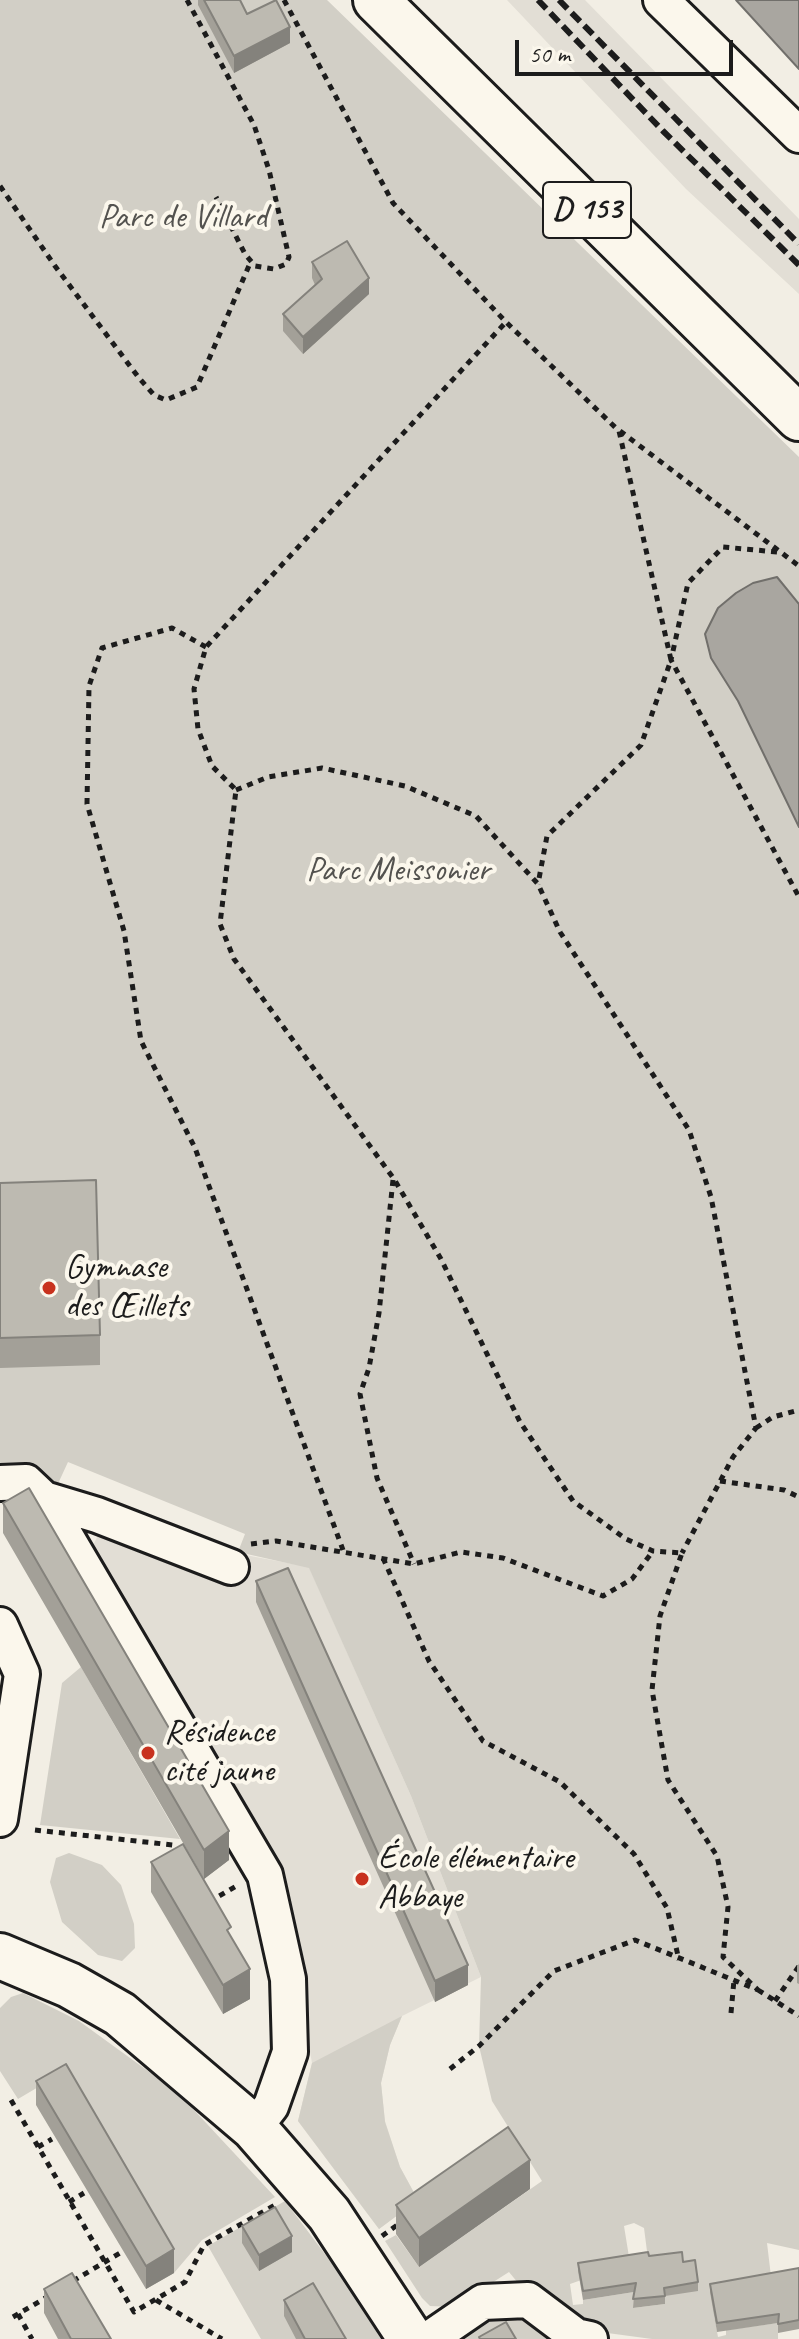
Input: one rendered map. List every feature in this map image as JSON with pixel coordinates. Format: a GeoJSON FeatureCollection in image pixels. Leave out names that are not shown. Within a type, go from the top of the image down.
{"type":"FeatureCollection","features":[{"type":"Feature","properties":{"kind":"main road","name":"D 153"},"geometry":{"type":"LineString","coordinates":[[376,0],[799,418]]}},
{"type":"Feature","properties":{"kind":"main road","name":"D 153"},"geometry":{"type":"LineString","coordinates":[[410,0],[799,394]]}},
{"type":"Feature","properties":{"kind":"main road"},"geometry":{"type":"LineString","coordinates":[[0,1956],[69,1985],[120,2014],[254,2128],[329,2214],[411,2339]]}},
{"type":"Feature","properties":{"kind":"street"},"geometry":{"type":"LineString","coordinates":[[661,0],[799,135]]}},
{"type":"Feature","properties":{"kind":"street"},"geometry":{"type":"LineString","coordinates":[[0,1483],[26,1482],[44,1499],[265,1875],[288,1979],[290,2052],[271,2106],[254,2128]]}},
{"type":"Feature","properties":{"kind":"street"},"geometry":{"type":"LineString","coordinates":[[44,1499],[236,1556]]}},
{"type":"Feature","properties":{"kind":"street"},"geometry":{"type":"LineString","coordinates":[[0,1625],[22,1674],[0,1819]]}},
{"type":"Feature","properties":{"kind":"street"},"geometry":{"type":"LineString","coordinates":[[429,2339],[483,2302],[528,2300],[576,2336],[590,2339]]}},
{"type":"Feature","properties":{"kind":"path"},"geometry":{"type":"LineString","coordinates":[[187,0],[254,125],[269,170],[289,257],[286,264],[274,269],[255,266],[216,197]]}},
{"type":"Feature","properties":{"kind":"path"},"geometry":{"type":"LineString","coordinates":[[284,0],[393,203],[506,322],[619,431],[799,566]]}},
{"type":"Feature","properties":{"kind":"path"},"geometry":{"type":"LineString","coordinates":[[0,186],[139,378],[154,395],[166,400],[197,387],[251,261]]}},
{"type":"Feature","properties":{"kind":"path"},"geometry":{"type":"LineString","coordinates":[[236,790],[212,766],[198,729],[194,689],[206,647],[506,322]]}},
{"type":"Feature","properties":{"kind":"path"},"geometry":{"type":"LineString","coordinates":[[619,431],[671,660],[799,897]]}},
{"type":"Feature","properties":{"kind":"path"},"geometry":{"type":"LineString","coordinates":[[538,884],[547,836],[641,745],[671,660],[688,583],[723,547],[777,552]]}},
{"type":"Feature","properties":{"kind":"path"},"geometry":{"type":"LineString","coordinates":[[206,647],[172,628],[102,648],[89,686],[87,804],[124,931],[141,1041],[195,1148],[343,1550]]}},
{"type":"Feature","properties":{"kind":"path"},"geometry":{"type":"LineString","coordinates":[[236,790],[268,777],[322,768],[405,786],[476,816],[538,884],[560,932],[689,1130],[711,1197],[756,1428]]}},
{"type":"Feature","properties":{"kind":"path"},"geometry":{"type":"LineString","coordinates":[[236,790],[220,924],[234,959],[394,1179],[441,1259],[520,1422],[573,1501],[626,1539],[653,1551],[682,1553]]}},
{"type":"Feature","properties":{"kind":"path"},"geometry":{"type":"LineString","coordinates":[[394,1179],[379,1313],[369,1368],[360,1394],[377,1478],[414,1564]]}},
{"type":"Feature","properties":{"kind":"path"},"geometry":{"type":"LineString","coordinates":[[758,1990],[723,1957],[728,1907],[717,1856],[668,1780],[652,1690],[660,1616],[682,1553],[733,1457],[756,1428],[773,1417],[799,1410]]}},
{"type":"Feature","properties":{"kind":"path"},"geometry":{"type":"LineString","coordinates":[[720,1481],[784,1490],[799,1497]]}},
{"type":"Feature","properties":{"kind":"path"},"geometry":{"type":"LineString","coordinates":[[236,1556],[276,1541],[414,1564],[461,1552],[503,1558],[603,1596],[632,1579],[653,1551]]}},
{"type":"Feature","properties":{"kind":"path"},"geometry":{"type":"LineString","coordinates":[[383,1558],[429,1661],[483,1741],[560,1782],[634,1854],[667,1908],[679,1960]]}},
{"type":"Feature","properties":{"kind":"path"},"geometry":{"type":"LineString","coordinates":[[35,1830],[173,1845],[179,1856]]}},
{"type":"Feature","properties":{"kind":"path"},"geometry":{"type":"LineString","coordinates":[[204,1905],[241,1883]]}},
{"type":"Feature","properties":{"kind":"path"},"geometry":{"type":"LineString","coordinates":[[200,1892],[204,1905],[213,1915]]}},
{"type":"Feature","properties":{"kind":"path"},"geometry":{"type":"LineString","coordinates":[[450,2069],[479,2046],[554,1971],[635,1940],[758,1990],[799,2016]]}},
{"type":"Feature","properties":{"kind":"path"},"geometry":{"type":"LineString","coordinates":[[775,2001],[799,1966]]}},
{"type":"Feature","properties":{"kind":"path"},"geometry":{"type":"LineString","coordinates":[[731,2013],[734,1980]]}},
{"type":"Feature","properties":{"kind":"path"},"geometry":{"type":"LineString","coordinates":[[11,2100],[134,2312],[185,2282],[204,2245],[279,2203]]}},
{"type":"Feature","properties":{"kind":"path"},"geometry":{"type":"LineString","coordinates":[[38,2147],[52,2139]]}},
{"type":"Feature","properties":{"kind":"path"},"geometry":{"type":"LineString","coordinates":[[69,2202],[84,2193]]}},
{"type":"Feature","properties":{"kind":"path"},"geometry":{"type":"LineString","coordinates":[[375,2241],[411,2215]]}},
{"type":"Feature","properties":{"kind":"path"},"geometry":{"type":"LineString","coordinates":[[67,2285],[120,2253]]}},
{"type":"Feature","properties":{"kind":"path"},"geometry":{"type":"LineString","coordinates":[[32,2339],[16,2316],[55,2292]]}},
{"type":"Feature","properties":{"kind":"path"},"geometry":{"type":"LineString","coordinates":[[155,2300],[222,2339]]}},
{"type":"Feature","properties":{"kind":"shaded area"},"geometry":{"type":"Polygon","coordinates":[[[507,0],[585,0],[799,219],[799,294],[686,189],[507,0]]]}},
{"type":"Feature","properties":{"kind":"shaded area"},"geometry":{"type":"Polygon","coordinates":[[[736,0],[799,0],[799,69],[736,0]]]}},
{"type":"Feature","properties":{"kind":"shaded area"},"geometry":{"type":"Polygon","coordinates":[[[777,577],[799,604],[799,827],[738,701],[711,658],[705,634],[718,608],[736,593],[753,583],[777,577]]]}},
{"type":"Feature","properties":{"kind":"shaded area","name":"École élémentaire Abbaye"},"geometry":{"type":"Polygon","coordinates":[[[102,1528],[309,1567],[411,1796],[481,1977],[402,2016],[390,2045],[381,2083],[385,2121],[400,2167],[418,2200],[379,2229],[298,2121],[312,2063],[277,1866],[251,1812],[92,1547],[102,1528]]]}},
{"type":"Feature","properties":{"kind":"green space","name":"Parc Meissonier"},"geometry":{"type":"Polygon","coordinates":[[[0,0],[327,0],[799,457],[799,2250],[767,2243],[773,2293],[714,2315],[718,2337],[726,2335],[726,2330],[778,2323],[778,2339],[652,2339],[600,2332],[523,2289],[509,2272],[454,2307],[430,2306],[422,2298],[385,2241],[396,2235],[419,2267],[542,2181],[492,2101],[479,2046],[481,1977],[411,1796],[309,1568],[238,1552],[245,1534],[68,1462],[56,1488],[0,1472],[0,0]],[[634,2223],[624,2226],[630,2263],[570,2284],[573,2305],[583,2304],[583,2300],[634,2292],[633,2308],[665,2304],[648,2259],[644,2228],[634,2223]]]}},
{"type":"Feature","properties":{"kind":"green space"},"geometry":{"type":"Polygon","coordinates":[[[81,1667],[180,1839],[40,1825],[62,1683],[81,1667]]]}},
{"type":"Feature","properties":{"kind":"green space"},"geometry":{"type":"Polygon","coordinates":[[[69,1853],[102,1865],[121,1885],[134,1924],[135,1948],[122,1961],[98,1955],[62,1922],[50,1882],[56,1858],[69,1853]]]}},
{"type":"Feature","properties":{"kind":"green space"},"geometry":{"type":"Polygon","coordinates":[[[23,1993],[79,2021],[159,2079],[194,2110],[275,2197],[202,2240],[174,2273],[66,2087],[67,2070],[18,2099],[0,2071],[0,2008],[11,1997],[23,1993]]]}},
{"type":"Feature","properties":{"kind":"green space"},"geometry":{"type":"Polygon","coordinates":[[[402,2016],[390,2045],[381,2083],[385,2122],[400,2167],[418,2200],[379,2229],[298,2121],[312,2063],[402,2016]]]}},
{"type":"Feature","properties":{"kind":"green space"},"geometry":{"type":"Polygon","coordinates":[[[285,2201],[337,2270],[381,2339],[261,2339],[208,2246],[285,2201]]]}},
{"type":"Feature","properties":{"kind":"green space"},"geometry":{"type":"Polygon","coordinates":[[[513,2309],[563,2339],[509,2339],[491,2332],[479,2339],[453,2339],[493,2314],[513,2309]]]}},
{"type":"Feature","properties":{"kind":"building"},"geometry":{"type":"Polygon","coordinates":[[[204,0],[240,0],[247,14],[276,0],[290,27],[234,56],[204,0]]]}},
{"type":"Feature","properties":{"kind":"building"},"geometry":{"type":"Polygon","coordinates":[[[347,241],[369,278],[303,337],[283,314],[322,279],[312,262],[347,241]]]}},
{"type":"Feature","properties":{"kind":"building","name":"Gymnase des Œillets"},"geometry":{"type":"Polygon","coordinates":[[[96,1180],[100,1335],[0,1338],[0,1183],[96,1180]]]}},
{"type":"Feature","properties":{"kind":"building"},"geometry":{"type":"Polygon","coordinates":[[[29,1488],[229,1831],[204,1850],[3,1503],[29,1488]]]}},
{"type":"Feature","properties":{"kind":"building"},"geometry":{"type":"Polygon","coordinates":[[[288,1568],[468,1965],[435,1981],[256,1581],[288,1568]]]}},
{"type":"Feature","properties":{"kind":"building"},"geometry":{"type":"Polygon","coordinates":[[[183,1844],[231,1927],[227,1930],[250,1969],[223,1985],[151,1862],[183,1844]]]}},
{"type":"Feature","properties":{"kind":"building"},"geometry":{"type":"Polygon","coordinates":[[[66,2064],[174,2249],[146,2266],[36,2081],[66,2064]]]}},
{"type":"Feature","properties":{"kind":"building"},"geometry":{"type":"Polygon","coordinates":[[[508,2127],[530,2160],[419,2238],[396,2205],[508,2127]]]}},
{"type":"Feature","properties":{"kind":"building"},"geometry":{"type":"Polygon","coordinates":[[[275,2207],[292,2236],[259,2255],[242,2226],[275,2207]]]}},
{"type":"Feature","properties":{"kind":"building"},"geometry":{"type":"Polygon","coordinates":[[[648,2252],[649,2256],[682,2252],[683,2262],[695,2260],[698,2282],[664,2288],[665,2296],[633,2299],[636,2283],[583,2291],[578,2263],[648,2252]]]}},
{"type":"Feature","properties":{"kind":"building"},"geometry":{"type":"Polygon","coordinates":[[[799,2268],[799,2320],[778,2324],[779,2314],[717,2323],[710,2284],[799,2268]]]}},
{"type":"Feature","properties":{"kind":"building"},"geometry":{"type":"Polygon","coordinates":[[[72,2273],[111,2339],[71,2339],[44,2289],[72,2273]]]}},
{"type":"Feature","properties":{"kind":"building"},"geometry":{"type":"Polygon","coordinates":[[[313,2283],[346,2339],[305,2339],[284,2300],[313,2283]]]}},
{"type":"Feature","properties":{"kind":"building"},"geometry":{"type":"Polygon","coordinates":[[[506,2322],[516,2339],[480,2339],[479,2337],[506,2322]]]}},
{"type":"Feature","properties":{"kind":"railway"},"geometry":{"type":"LineString","coordinates":[[538,0],[663,131],[799,265]]}},
{"type":"Feature","properties":{"kind":"railway"},"geometry":{"type":"LineString","coordinates":[[559,0],[799,244]]}},
{"type":"Feature","properties":{"kind":"place","name":"Gymnase des Œillets"},"geometry":{"type":"Point","coordinates":[49,1288]}},
{"type":"Feature","properties":{"kind":"place","name":"Résidence cité jaune"},"geometry":{"type":"Point","coordinates":[148,1753]}},
{"type":"Feature","properties":{"kind":"place","name":"École élémentaire Abbaye"},"geometry":{"type":"Point","coordinates":[362,1879]}},
{"type":"Feature","properties":{"kind":"park label","name":"Parc de Villard"},"geometry":{"type":"Point","coordinates":[183,218]}}]}
